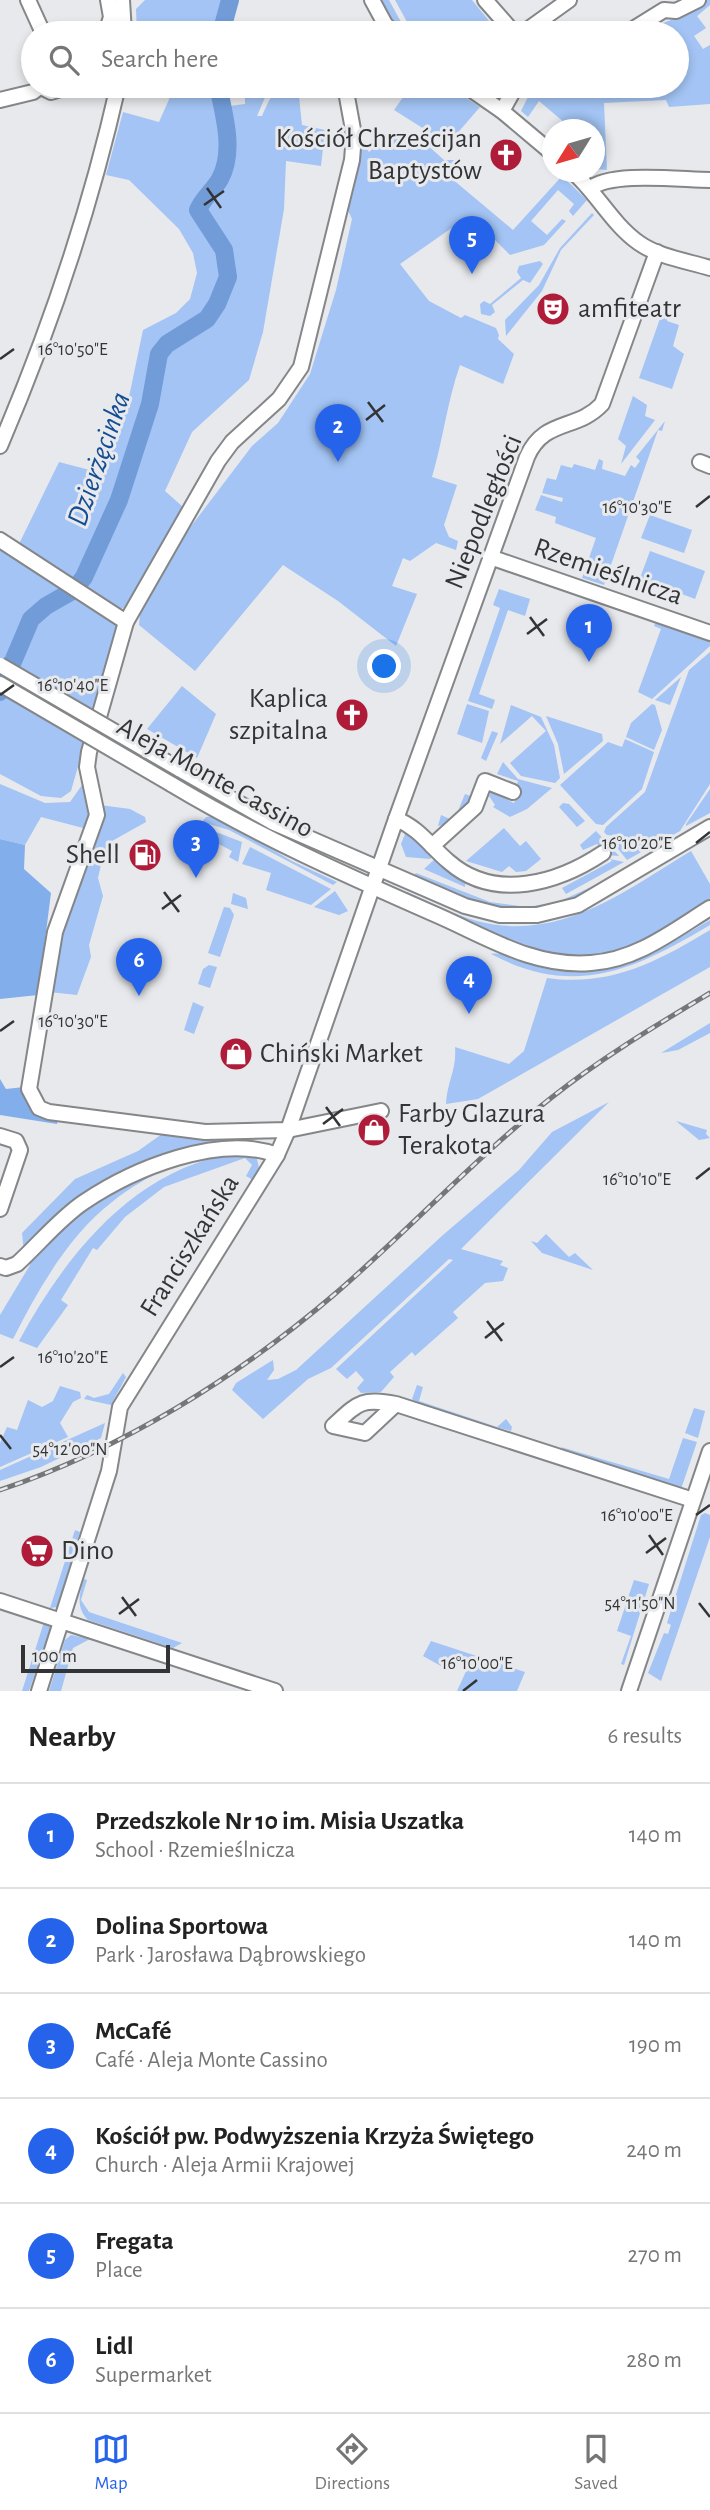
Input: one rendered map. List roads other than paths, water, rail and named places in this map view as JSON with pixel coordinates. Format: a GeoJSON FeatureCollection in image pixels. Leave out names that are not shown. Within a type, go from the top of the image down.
{"type":"FeatureCollection","features":[{"type":"Feature","properties":{"kind":"street"},"geometry":{"type":"LineString","coordinates":[[28,0],[38,21]]}},
{"type":"Feature","properties":{"kind":"street"},"geometry":{"type":"LineString","coordinates":[[130,0],[131,21]]}},
{"type":"Feature","properties":{"kind":"street"},"geometry":{"type":"LineString","coordinates":[[372,0],[381,21]]}},
{"type":"Feature","properties":{"kind":"street"},"geometry":{"type":"LineString","coordinates":[[485,0],[503,21]]}},
{"type":"Feature","properties":{"kind":"street"},"geometry":{"type":"LineString","coordinates":[[540,21],[569,0]]}},
{"type":"Feature","properties":{"kind":"street"},"geometry":{"type":"LineString","coordinates":[[641,21],[659,5],[676,11],[698,0]]}},
{"type":"Feature","properties":{"kind":"street"},"geometry":{"type":"LineString","coordinates":[[109,21],[113,3]]}},
{"type":"Feature","properties":{"kind":"street"},"geometry":{"type":"LineString","coordinates":[[113,3],[120,21]]}},
{"type":"Feature","properties":{"kind":"street"},"geometry":{"type":"LineString","coordinates":[[0,100],[21,93]]}},
{"type":"Feature","properties":{"kind":"street"},"geometry":{"type":"LineString","coordinates":[[0,446],[58,300],[94,185],[115,98]]}},
{"type":"Feature","properties":{"kind":"street"},"geometry":{"type":"LineString","coordinates":[[347,98],[354,135],[352,160],[301,367],[279,398],[232,442],[218,461],[126,622],[89,752],[87,767],[97,815],[55,932],[30,1066],[29,1089],[39,1108],[49,1112],[182,1131],[288,1130],[381,1111]]}},
{"type":"Feature","properties":{"kind":"street"},"geometry":{"type":"LineString","coordinates":[[483,98],[542,145]]}},
{"type":"Feature","properties":{"kind":"street"},"geometry":{"type":"LineString","coordinates":[[502,111],[509,98]]}},
{"type":"Feature","properties":{"kind":"street"},"geometry":{"type":"LineString","coordinates":[[595,194],[601,182],[613,180],[710,180]]}},
{"type":"Feature","properties":{"kind":"street"},"geometry":{"type":"LineString","coordinates":[[583,182],[623,230],[657,252],[710,268]]}},
{"type":"Feature","properties":{"kind":"street","name":"Niepodległości"},"geometry":{"type":"LineString","coordinates":[[379,868],[533,442],[553,428],[589,415],[602,404],[657,252]]}},
{"type":"Feature","properties":{"kind":"street"},"geometry":{"type":"LineString","coordinates":[[0,540],[126,622]]}},
{"type":"Feature","properties":{"kind":"street","name":"Rzemieślnicza"},"geometry":{"type":"LineString","coordinates":[[490,557],[710,633]]}},
{"type":"Feature","properties":{"kind":"street","name":"Aleja Monte Cassino"},"geometry":{"type":"LineString","coordinates":[[0,665],[248,810],[477,910],[513,916],[537,915],[585,902],[710,827]]}},
{"type":"Feature","properties":{"kind":"street","name":"Aleja Monte Cassino"},"geometry":{"type":"LineString","coordinates":[[0,684],[271,841],[522,954],[573,964],[593,963],[630,955],[657,942],[710,908]]}},
{"type":"Feature","properties":{"kind":"street"},"geometry":{"type":"LineString","coordinates":[[432,846],[475,807],[485,781],[513,792]]}},
{"type":"Feature","properties":{"kind":"street"},"geometry":{"type":"LineString","coordinates":[[396,819],[411,825],[469,876],[510,885],[549,880],[573,871],[603,853]]}},
{"type":"Feature","properties":{"kind":"street","name":"Franciszkańska"},"geometry":{"type":"LineString","coordinates":[[39,1691],[109,1471],[120,1407],[277,1155],[379,868]]}},
{"type":"Feature","properties":{"kind":"street"},"geometry":{"type":"LineString","coordinates":[[0,1136],[16,1142],[20,1150],[0,1209]]}},
{"type":"Feature","properties":{"kind":"street"},"geometry":{"type":"LineString","coordinates":[[0,1266],[6,1268],[17,1264],[82,1203],[122,1180],[159,1164],[212,1151],[259,1148],[277,1155]]}},
{"type":"Feature","properties":{"kind":"street"},"geometry":{"type":"LineString","coordinates":[[396,1404],[693,1500]]}},
{"type":"Feature","properties":{"kind":"street"},"geometry":{"type":"LineString","coordinates":[[629,1691],[710,1451]]}},
{"type":"Feature","properties":{"kind":"street"},"geometry":{"type":"LineString","coordinates":[[0,1601],[275,1691]]}},
{"type":"Feature","properties":{"kind":"waterway","name":"Dzierżęcinka"},"geometry":{"type":"LineString","coordinates":[[224,21],[230,0]]}},
{"type":"Feature","properties":{"kind":"waterway","name":"Dzierżęcinka"},"geometry":{"type":"LineString","coordinates":[[0,692],[31,619],[46,606],[74,590],[84,577],[119,500],[150,404],[159,354],[167,344],[207,319],[217,304],[228,277],[224,250],[198,210],[220,179],[227,157],[227,133],[220,98]]}},
{"type":"Feature","properties":{"kind":"railway"},"geometry":{"type":"LineString","coordinates":[[0,1490],[90,1454],[177,1408],[219,1381],[336,1293],[496,1145],[551,1098],[609,1056],[710,993]]}},
{"type":"Feature","properties":{"kind":"place","name":"Kościół Chrześcijan Baptystów"},"geometry":{"type":"Point","coordinates":[506,155]}},
{"type":"Feature","properties":{"kind":"place","name":"Fregata"},"geometry":{"type":"Point","coordinates":[472,274]}},
{"type":"Feature","properties":{"kind":"place","name":"amfiteatr"},"geometry":{"type":"Point","coordinates":[553,309]}},
{"type":"Feature","properties":{"kind":"place","name":"Dolina Sportowa"},"geometry":{"type":"Point","coordinates":[338,462]}},
{"type":"Feature","properties":{"kind":"place","name":"Przedszkole Nr 10 im. Misia Uszatka"},"geometry":{"type":"Point","coordinates":[589,662]}},
{"type":"Feature","properties":{"kind":"place","name":"Kaplica szpitalna"},"geometry":{"type":"Point","coordinates":[352,715]}},
{"type":"Feature","properties":{"kind":"place","name":"Shell"},"geometry":{"type":"Point","coordinates":[145,855]}},
{"type":"Feature","properties":{"kind":"place","name":"McCafé"},"geometry":{"type":"Point","coordinates":[196,878]}},
{"type":"Feature","properties":{"kind":"place","name":"Lidl"},"geometry":{"type":"Point","coordinates":[139,996]}},
{"type":"Feature","properties":{"kind":"place","name":"Kościół pw. Podwyższenia Krzyża Świętego"},"geometry":{"type":"Point","coordinates":[469,1014]}},
{"type":"Feature","properties":{"kind":"place","name":"Chiński Market"},"geometry":{"type":"Point","coordinates":[236,1054]}},
{"type":"Feature","properties":{"kind":"place","name":"Farby Glazura Terakota"},"geometry":{"type":"Point","coordinates":[374,1130]}},
{"type":"Feature","properties":{"kind":"place","name":"Dino"},"geometry":{"type":"Point","coordinates":[37,1551]}}]}
